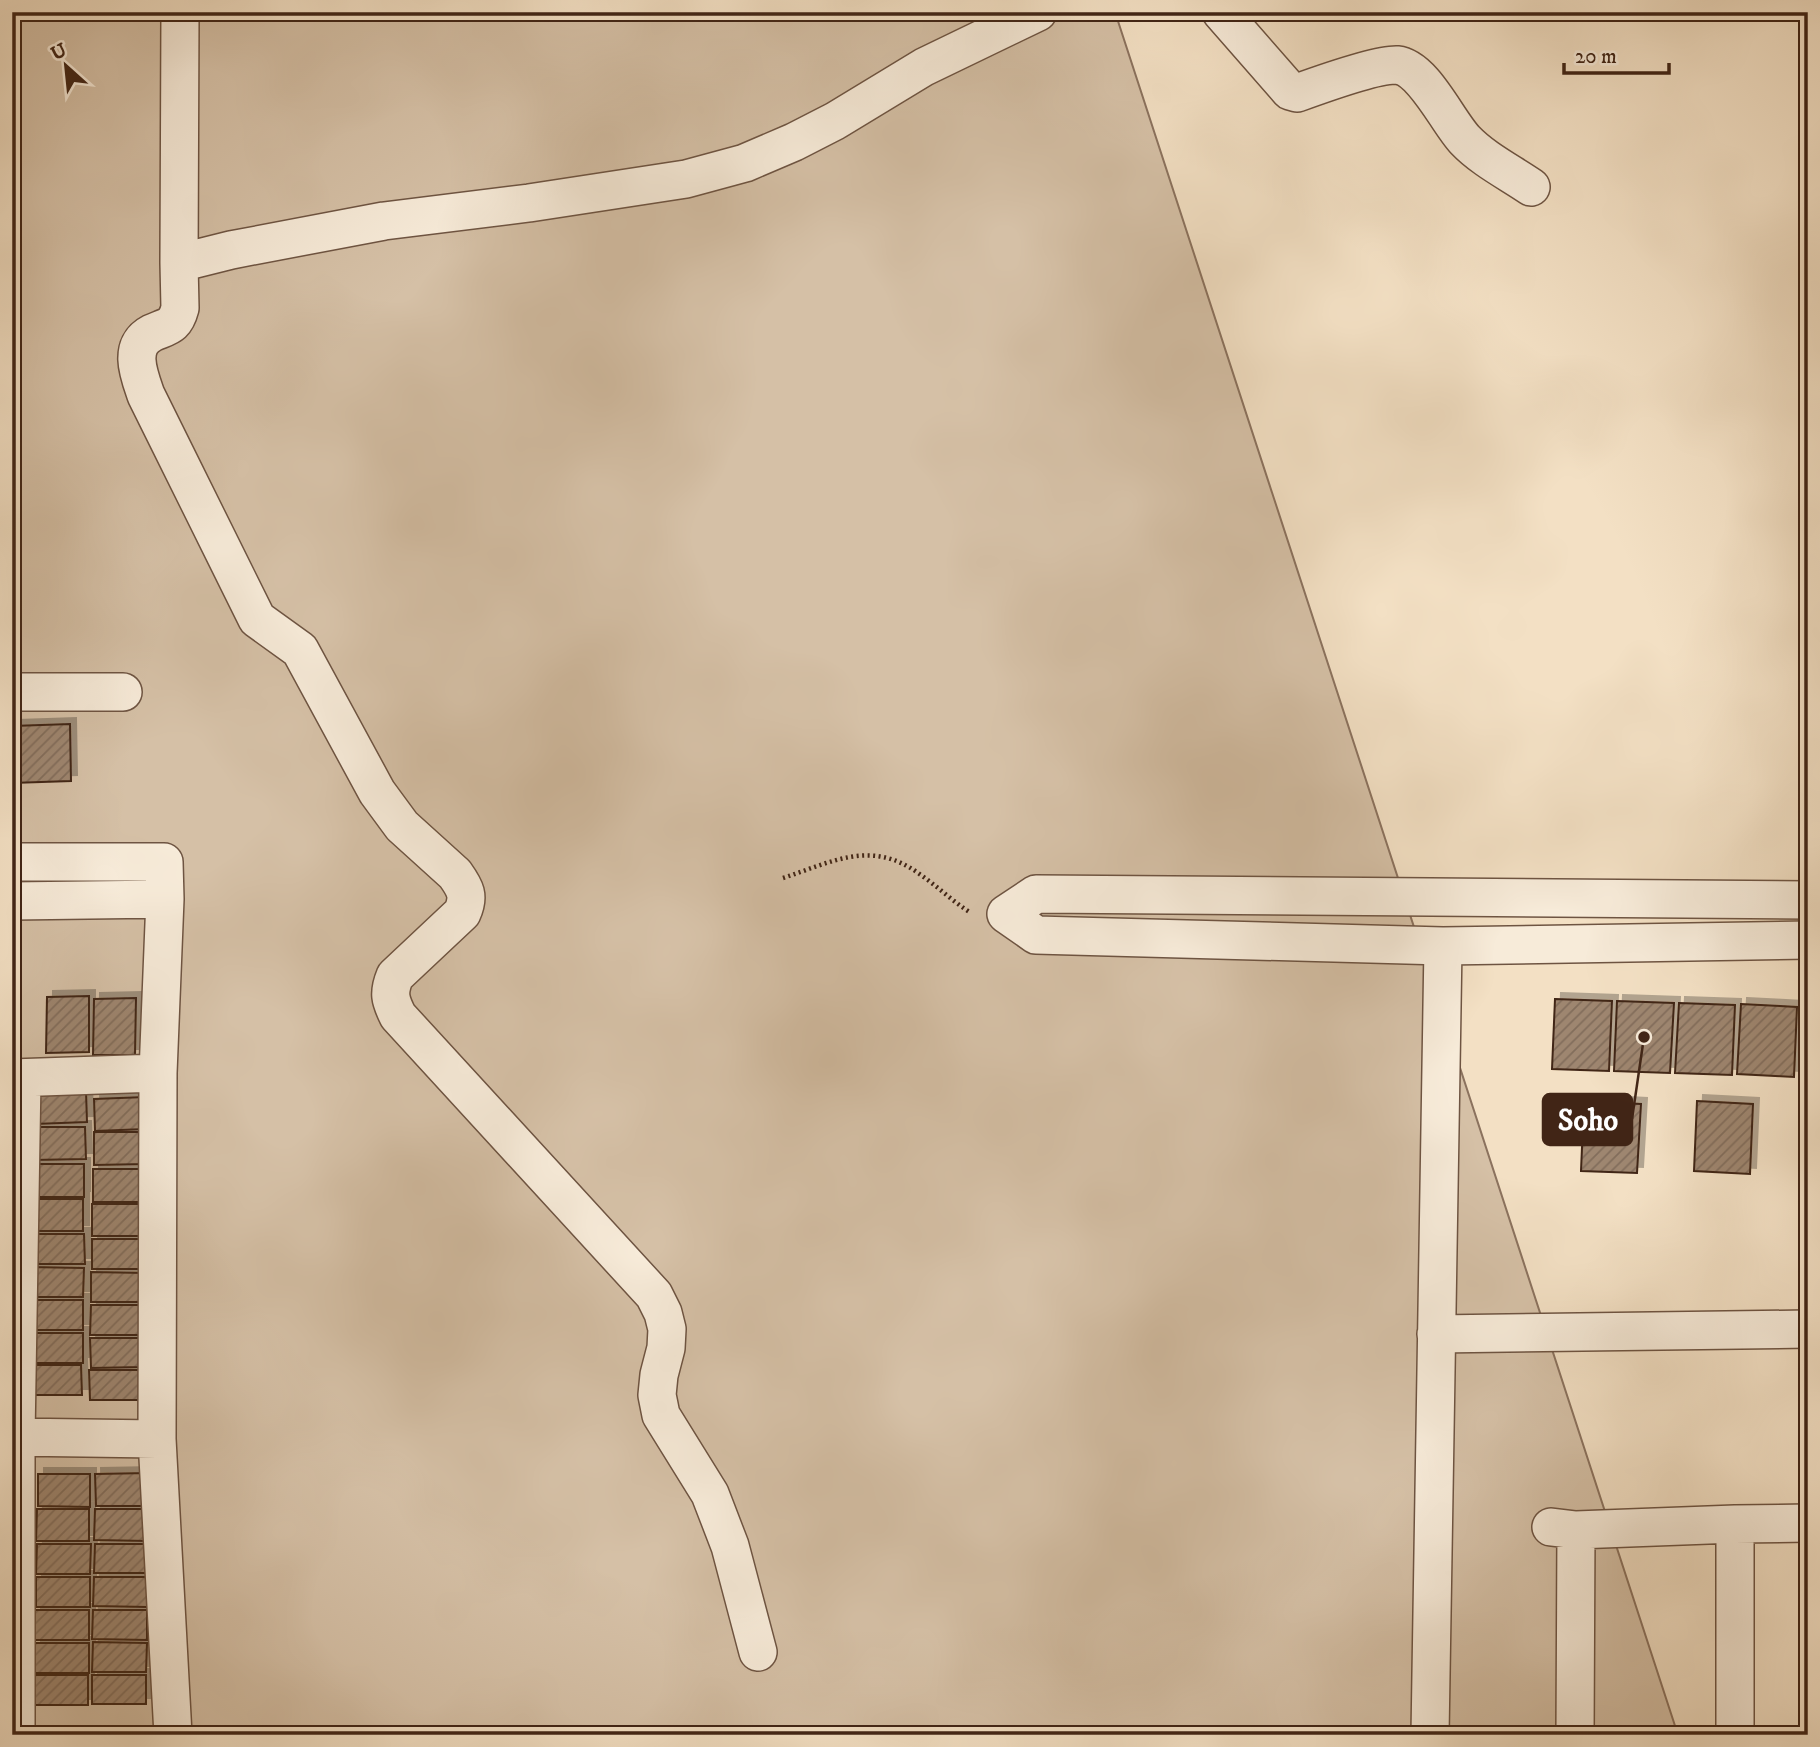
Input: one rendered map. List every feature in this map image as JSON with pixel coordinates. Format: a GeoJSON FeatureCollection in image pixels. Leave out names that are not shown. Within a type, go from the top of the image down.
{"type":"FeatureCollection","features":[{"type":"Feature","properties":{"kind":"street"},"geometry":{"type":"LineString","coordinates":[[180,12],[180,308],[170,326],[151,334],[138,348],[138,369],[146,395],[257,619],[300,650],[377,792],[402,826],[455,874],[466,893],[467,903],[462,913],[394,976],[390,988],[391,1002],[398,1016],[654,1295],[667,1329],[657,1395],[661,1415],[710,1494],[730,1546],[758,1652]]}},
{"type":"Feature","properties":{"kind":"street"},"geometry":{"type":"LineString","coordinates":[[179,263],[231,250],[384,221],[686,179],[745,163],[825,126],[924,67],[1038,12]]}},
{"type":"Feature","properties":{"kind":"street"},"geometry":{"type":"LineString","coordinates":[[1221,12],[1290,91],[1297,93],[1381,67],[1396,65],[1406,68],[1419,78],[1466,141],[1531,187]]}},
{"type":"Feature","properties":{"kind":"street"},"geometry":{"type":"LineString","coordinates":[[12,692],[123,692]]}},
{"type":"Feature","properties":{"kind":"street"},"geometry":{"type":"LineString","coordinates":[[12,862],[164,862],[158,1073],[158,1439],[173,1735]]}},
{"type":"Feature","properties":{"kind":"street"},"geometry":{"type":"LineString","coordinates":[[1808,900],[1037,894],[1006,914],[1036,935],[1443,946],[1808,940]]}},
{"type":"Feature","properties":{"kind":"street"},"geometry":{"type":"LineString","coordinates":[[12,901],[165,899]]}},
{"type":"Feature","properties":{"kind":"street"},"geometry":{"type":"LineString","coordinates":[[1430,1735],[1443,946]]}},
{"type":"Feature","properties":{"kind":"street"},"geometry":{"type":"LineString","coordinates":[[16,1735],[14,1437],[17,1078],[158,1073]]}},
{"type":"Feature","properties":{"kind":"street"},"geometry":{"type":"LineString","coordinates":[[1436,1334],[1808,1329]]}},
{"type":"Feature","properties":{"kind":"street"},"geometry":{"type":"LineString","coordinates":[[14,1437],[158,1439]]}},
{"type":"Feature","properties":{"kind":"street"},"geometry":{"type":"LineString","coordinates":[[1575,1735],[1563,1528],[1808,1523]]}},
{"type":"Feature","properties":{"kind":"street"},"geometry":{"type":"LineString","coordinates":[[1735,1524],[1735,1735]]}},
{"type":"Feature","properties":{"kind":"path"},"geometry":{"type":"LineString","coordinates":[[783,878],[855,855],[878,855],[900,861],[972,913],[984,916],[1006,914]]}},
{"type":"Feature","properties":{"kind":"shaded area"},"geometry":{"type":"Polygon","coordinates":[[[12,12],[1115,12],[1678,1735],[12,1735],[12,12]]]}},
{"type":"Feature","properties":{"kind":"building"},"geometry":{"type":"Polygon","coordinates":[[[70,724],[71,781],[12,783],[12,726],[70,724]]]}},
{"type":"Feature","properties":{"kind":"building"},"geometry":{"type":"Polygon","coordinates":[[[89,996],[89,1052],[46,1053],[47,997],[89,996]]]}},
{"type":"Feature","properties":{"kind":"building"},"geometry":{"type":"Polygon","coordinates":[[[136,998],[135,1055],[93,1055],[94,999],[136,998]]]}},
{"type":"Feature","properties":{"kind":"building"},"geometry":{"type":"Polygon","coordinates":[[[14,999],[14,1055],[12,1055],[14,999]]]}},
{"type":"Feature","properties":{"kind":"building"},"geometry":{"type":"Polygon","coordinates":[[[1555,999],[1612,1001],[1609,1071],[1552,1069],[1555,999]]]}},
{"type":"Feature","properties":{"kind":"building"},"geometry":{"type":"Polygon","coordinates":[[[1617,1001],[1674,1003],[1670,1073],[1614,1071],[1617,1001]]]}},
{"type":"Feature","properties":{"kind":"building"},"geometry":{"type":"Polygon","coordinates":[[[1679,1003],[1735,1005],[1732,1075],[1675,1073],[1679,1003]]]}},
{"type":"Feature","properties":{"kind":"building"},"geometry":{"type":"Polygon","coordinates":[[[1741,1004],[1797,1007],[1794,1077],[1737,1074],[1741,1004]]]}},
{"type":"Feature","properties":{"kind":"building"},"geometry":{"type":"Polygon","coordinates":[[[86,1091],[87,1122],[35,1124],[34,1093],[86,1091]]]}},
{"type":"Feature","properties":{"kind":"building"},"geometry":{"type":"Polygon","coordinates":[[[145,1097],[146,1129],[95,1131],[94,1099],[145,1097]]]}},
{"type":"Feature","properties":{"kind":"building"},"geometry":{"type":"Polygon","coordinates":[[[1584,1101],[1641,1104],[1637,1173],[1581,1171],[1584,1101]]]}},
{"type":"Feature","properties":{"kind":"building"},"geometry":{"type":"Polygon","coordinates":[[[1697,1101],[1753,1104],[1750,1174],[1694,1171],[1697,1101]]]}},
{"type":"Feature","properties":{"kind":"building"},"geometry":{"type":"Polygon","coordinates":[[[33,1127],[85,1127],[86,1159],[33,1160],[33,1127]]]}},
{"type":"Feature","properties":{"kind":"building"},"geometry":{"type":"Polygon","coordinates":[[[94,1132],[147,1132],[147,1164],[94,1165],[94,1132]]]}},
{"type":"Feature","properties":{"kind":"building"},"geometry":{"type":"Polygon","coordinates":[[[32,1164],[84,1164],[84,1197],[31,1197],[32,1164]]]}},
{"type":"Feature","properties":{"kind":"building"},"geometry":{"type":"Polygon","coordinates":[[[93,1169],[146,1169],[145,1202],[93,1202],[93,1169]]]}},
{"type":"Feature","properties":{"kind":"building"},"geometry":{"type":"Polygon","coordinates":[[[31,1199],[83,1199],[83,1231],[31,1231],[31,1199]]]}},
{"type":"Feature","properties":{"kind":"building"},"geometry":{"type":"Polygon","coordinates":[[[92,1204],[145,1204],[145,1236],[92,1236],[92,1204]]]}},
{"type":"Feature","properties":{"kind":"building"},"geometry":{"type":"Polygon","coordinates":[[[30,1234],[84,1234],[85,1264],[30,1264],[30,1234]]]}},
{"type":"Feature","properties":{"kind":"building"},"geometry":{"type":"Polygon","coordinates":[[[92,1239],[146,1239],[146,1269],[92,1269],[92,1239]]]}},
{"type":"Feature","properties":{"kind":"building"},"geometry":{"type":"Polygon","coordinates":[[[30,1267],[84,1268],[83,1297],[29,1297],[30,1267]]]}},
{"type":"Feature","properties":{"kind":"building"},"geometry":{"type":"Polygon","coordinates":[[[91,1272],[146,1273],[145,1302],[91,1302],[91,1272]]]}},
{"type":"Feature","properties":{"kind":"building"},"geometry":{"type":"Polygon","coordinates":[[[29,1300],[83,1300],[83,1330],[28,1330],[29,1300]]]}},
{"type":"Feature","properties":{"kind":"building"},"geometry":{"type":"Polygon","coordinates":[[[91,1305],[145,1305],[144,1335],[90,1335],[91,1305]]]}},
{"type":"Feature","properties":{"kind":"building"},"geometry":{"type":"Polygon","coordinates":[[[29,1333],[83,1333],[83,1363],[29,1363],[29,1333]]]}},
{"type":"Feature","properties":{"kind":"building"},"geometry":{"type":"Polygon","coordinates":[[[90,1338],[145,1338],[144,1367],[91,1368],[90,1338]]]}},
{"type":"Feature","properties":{"kind":"building"},"geometry":{"type":"Polygon","coordinates":[[[28,1365],[81,1365],[82,1395],[28,1395],[28,1365]]]}},
{"type":"Feature","properties":{"kind":"building"},"geometry":{"type":"Polygon","coordinates":[[[89,1370],[143,1370],[143,1400],[90,1400],[89,1370]]]}},
{"type":"Feature","properties":{"kind":"building"},"geometry":{"type":"Polygon","coordinates":[[[148,1473],[148,1506],[96,1506],[95,1474],[148,1473]]]}},
{"type":"Feature","properties":{"kind":"building"},"geometry":{"type":"Polygon","coordinates":[[[38,1474],[90,1474],[90,1507],[38,1506],[38,1474]]]}},
{"type":"Feature","properties":{"kind":"building"},"geometry":{"type":"Polygon","coordinates":[[[37,1509],[89,1509],[89,1541],[36,1541],[37,1509]]]}},
{"type":"Feature","properties":{"kind":"building"},"geometry":{"type":"Polygon","coordinates":[[[95,1509],[147,1509],[146,1541],[94,1540],[95,1509]]]}},
{"type":"Feature","properties":{"kind":"building"},"geometry":{"type":"Polygon","coordinates":[[[37,1544],[91,1544],[90,1574],[36,1574],[37,1544]]]}},
{"type":"Feature","properties":{"kind":"building"},"geometry":{"type":"Polygon","coordinates":[[[95,1544],[148,1544],[148,1573],[94,1573],[95,1544]]]}},
{"type":"Feature","properties":{"kind":"building"},"geometry":{"type":"Polygon","coordinates":[[[36,1577],[90,1577],[90,1607],[36,1607],[36,1577]]]}},
{"type":"Feature","properties":{"kind":"building"},"geometry":{"type":"Polygon","coordinates":[[[94,1577],[148,1577],[147,1607],[93,1606],[94,1577]]]}},
{"type":"Feature","properties":{"kind":"building"},"geometry":{"type":"Polygon","coordinates":[[[35,1610],[89,1610],[89,1640],[35,1640],[35,1610]]]}},
{"type":"Feature","properties":{"kind":"building"},"geometry":{"type":"Polygon","coordinates":[[[93,1610],[147,1610],[147,1640],[92,1639],[93,1610]]]}},
{"type":"Feature","properties":{"kind":"building"},"geometry":{"type":"Polygon","coordinates":[[[93,1642],[147,1643],[146,1672],[92,1672],[93,1642]]]}},
{"type":"Feature","properties":{"kind":"building"},"geometry":{"type":"Polygon","coordinates":[[[35,1643],[89,1643],[89,1673],[35,1673],[35,1643]]]}},
{"type":"Feature","properties":{"kind":"building"},"geometry":{"type":"Polygon","coordinates":[[[34,1675],[88,1675],[88,1705],[34,1705],[34,1675]]]}},
{"type":"Feature","properties":{"kind":"building"},"geometry":{"type":"Polygon","coordinates":[[[92,1675],[146,1675],[146,1704],[92,1704],[92,1675]]]}},
{"type":"Feature","properties":{"kind":"place","name":"Soho"},"geometry":{"type":"Point","coordinates":[1644,1037]}}]}
